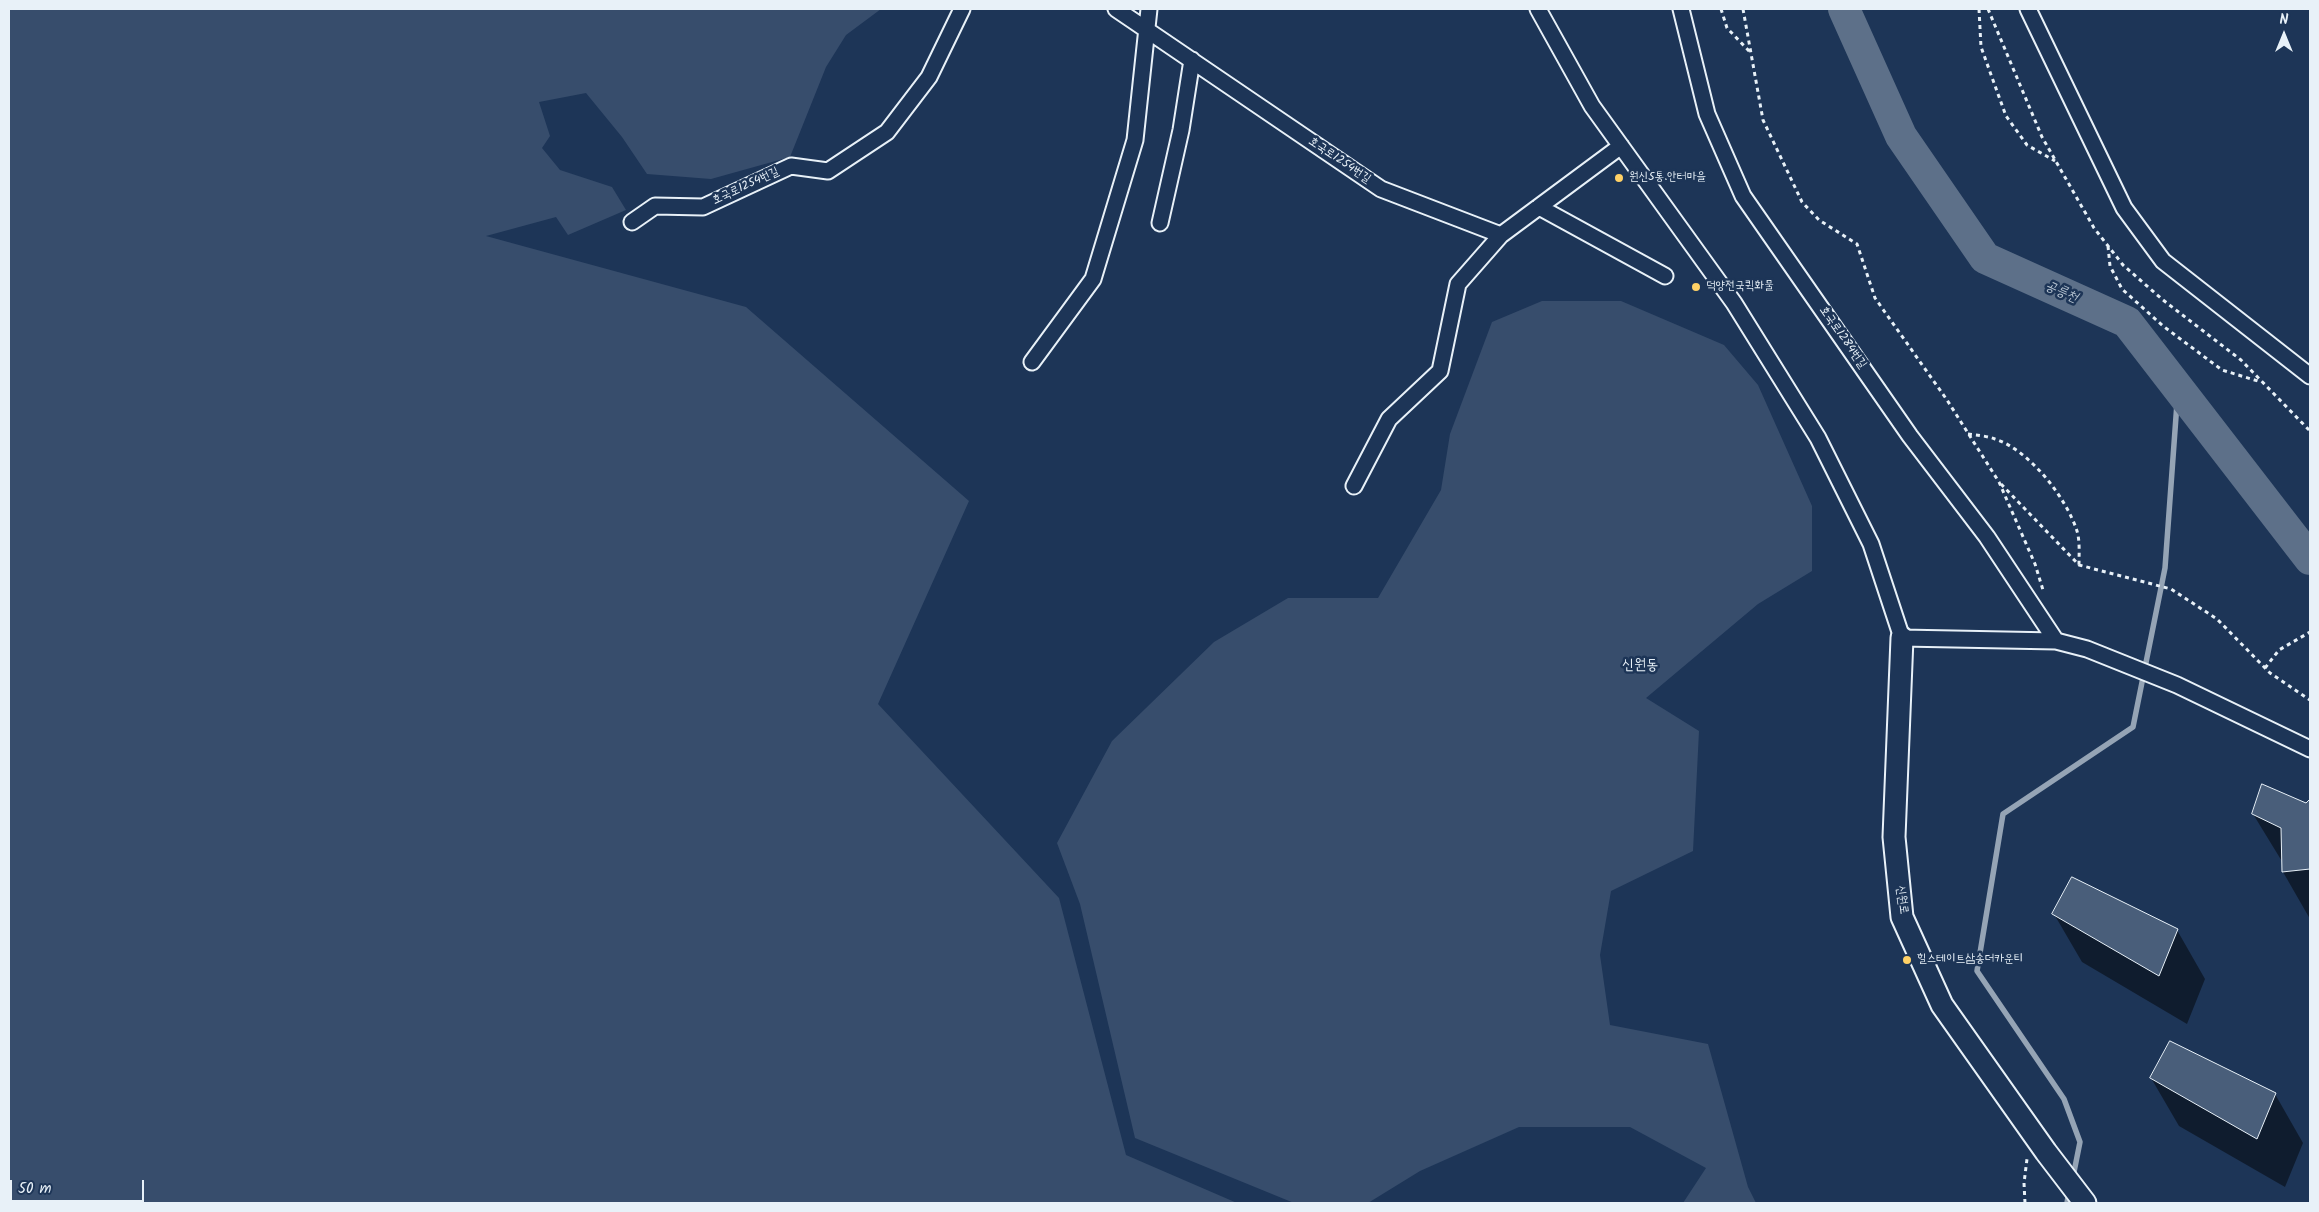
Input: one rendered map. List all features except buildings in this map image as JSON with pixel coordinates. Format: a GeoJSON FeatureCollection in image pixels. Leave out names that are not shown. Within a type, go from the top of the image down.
{"type":"FeatureCollection","features":[{"type":"Feature","properties":{"kind":"street","name":"호국로1254번길"},"geometry":{"type":"LineString","coordinates":[[632,222],[655,206],[703,206],[791,166],[828,171],[836,166],[887,132],[929,77],[962,9]]}},
{"type":"Feature","properties":{"kind":"street","name":"호국로1254번길"},"geometry":{"type":"LineString","coordinates":[[1116,9],[1382,189],[1501,235]]}},
{"type":"Feature","properties":{"kind":"street"},"geometry":{"type":"LineString","coordinates":[[1032,362],[1093,280],[1135,140],[1149,9]]}},
{"type":"Feature","properties":{"kind":"street"},"geometry":{"type":"LineString","coordinates":[[1538,9],[1592,106],[1734,303],[1818,438],[1871,544],[1902,638],[2056,641],[2087,649],[2177,685],[2310,749]]}},
{"type":"Feature","properties":{"kind":"street","name":"호국로1284번길"},"geometry":{"type":"LineString","coordinates":[[1681,9],[1707,114],[1743,196],[1910,436],[1987,537],[2056,641]]}},
{"type":"Feature","properties":{"kind":"street"},"geometry":{"type":"LineString","coordinates":[[2028,9],[2124,208],[2163,261],[2310,376]]}},
{"type":"Feature","properties":{"kind":"street"},"geometry":{"type":"LineString","coordinates":[[1160,223],[1182,130],[1192,60]]}},
{"type":"Feature","properties":{"kind":"street"},"geometry":{"type":"LineString","coordinates":[[1354,486],[1389,419],[1440,371],[1458,284],[1501,235],[1621,146]]}},
{"type":"Feature","properties":{"kind":"street"},"geometry":{"type":"LineString","coordinates":[[1539,207],[1665,276]]}},
{"type":"Feature","properties":{"kind":"street","name":"신원로"},"geometry":{"type":"LineString","coordinates":[[1902,638],[1894,837],[1902,917],[1942,1005],[2037,1152],[2085,1203]]}},
{"type":"Feature","properties":{"kind":"path"},"geometry":{"type":"LineString","coordinates":[[1721,9],[1726,28],[1750,52]]}},
{"type":"Feature","properties":{"kind":"path"},"geometry":{"type":"LineString","coordinates":[[1743,9],[1763,120],[1802,202],[1819,220],[1857,244],[1875,298],[1947,400],[1999,482],[2035,564],[2043,592]]}},
{"type":"Feature","properties":{"kind":"path"},"geometry":{"type":"LineString","coordinates":[[1978,9],[1981,47],[2006,116],[2027,145],[2056,162]]}},
{"type":"Feature","properties":{"kind":"path"},"geometry":{"type":"LineString","coordinates":[[2108,246],[2110,266],[2122,289],[2163,326],[2222,370],[2262,382]]}},
{"type":"Feature","properties":{"kind":"path"},"geometry":{"type":"LineString","coordinates":[[1968,434],[1995,439],[2016,449],[2054,486],[2070,513],[2078,532],[2079,565]]}},
{"type":"Feature","properties":{"kind":"path"},"geometry":{"type":"LineString","coordinates":[[1999,482],[2079,565],[2171,589],[2217,619],[2265,668],[2310,700]]}},
{"type":"Feature","properties":{"kind":"path"},"geometry":{"type":"LineString","coordinates":[[2265,668],[2279,650],[2310,632]]}},
{"type":"Feature","properties":{"kind":"path"},"geometry":{"type":"LineString","coordinates":[[2025,1203],[2024,1183],[2037,1152]]}},
{"type":"Feature","properties":{"kind":"shaded area"},"geometry":{"type":"Polygon","coordinates":[[[9,9],[881,9],[846,35],[826,67],[790,157],[711,179],[647,174],[622,137],[586,93],[539,102],[550,136],[542,148],[560,170],[612,187],[626,210],[568,235],[556,217],[486,236],[746,307],[969,501],[878,704],[1059,898],[1126,1155],[1237,1203],[9,1203],[9,9]]]}},
{"type":"Feature","properties":{"kind":"shaded area"},"geometry":{"type":"Polygon","coordinates":[[[1542,301],[1621,301],[1724,345],[1758,385],[1812,506],[1812,571],[1758,604],[1646,698],[1699,731],[1693,851],[1611,891],[1600,955],[1610,1025],[1708,1044],[1748,1187],[1756,1203],[1683,1203],[1706,1168],[1630,1127],[1519,1127],[1420,1171],[1368,1203],[1294,1203],[1135,1138],[1080,904],[1057,843],[1112,741],[1214,642],[1288,598],[1378,598],[1441,490],[1450,434],[1492,322],[1542,301]]]}},
{"type":"Feature","properties":{"kind":"waterway","name":"공릉천"},"geometry":{"type":"LineString","coordinates":[[1844,9],[1901,136],[1985,258],[2127,322],[2310,559]]}},
{"type":"Feature","properties":{"kind":"waterway"},"geometry":{"type":"LineString","coordinates":[[2073,1177],[2080,1142],[2064,1099],[1977,971],[2003,814],[2133,727],[2165,568],[2178,389]]}},
{"type":"Feature","properties":{"kind":"waterway"},"geometry":{"type":"LineString","coordinates":[[2067,1203],[2069,1191]]}},
{"type":"Feature","properties":{"kind":"place","name":"원신5통.안터마을"},"geometry":{"type":"Point","coordinates":[1619,178]}},
{"type":"Feature","properties":{"kind":"place","name":"덕양전국퀵화물"},"geometry":{"type":"Point","coordinates":[1696,287]}},
{"type":"Feature","properties":{"kind":"place","name":"힐스테이트삼송더카운티"},"geometry":{"type":"Point","coordinates":[1907,960]}},
{"type":"Feature","properties":{"kind":"district","name":"신원동"},"geometry":{"type":"Point","coordinates":[1640,666]}}]}
